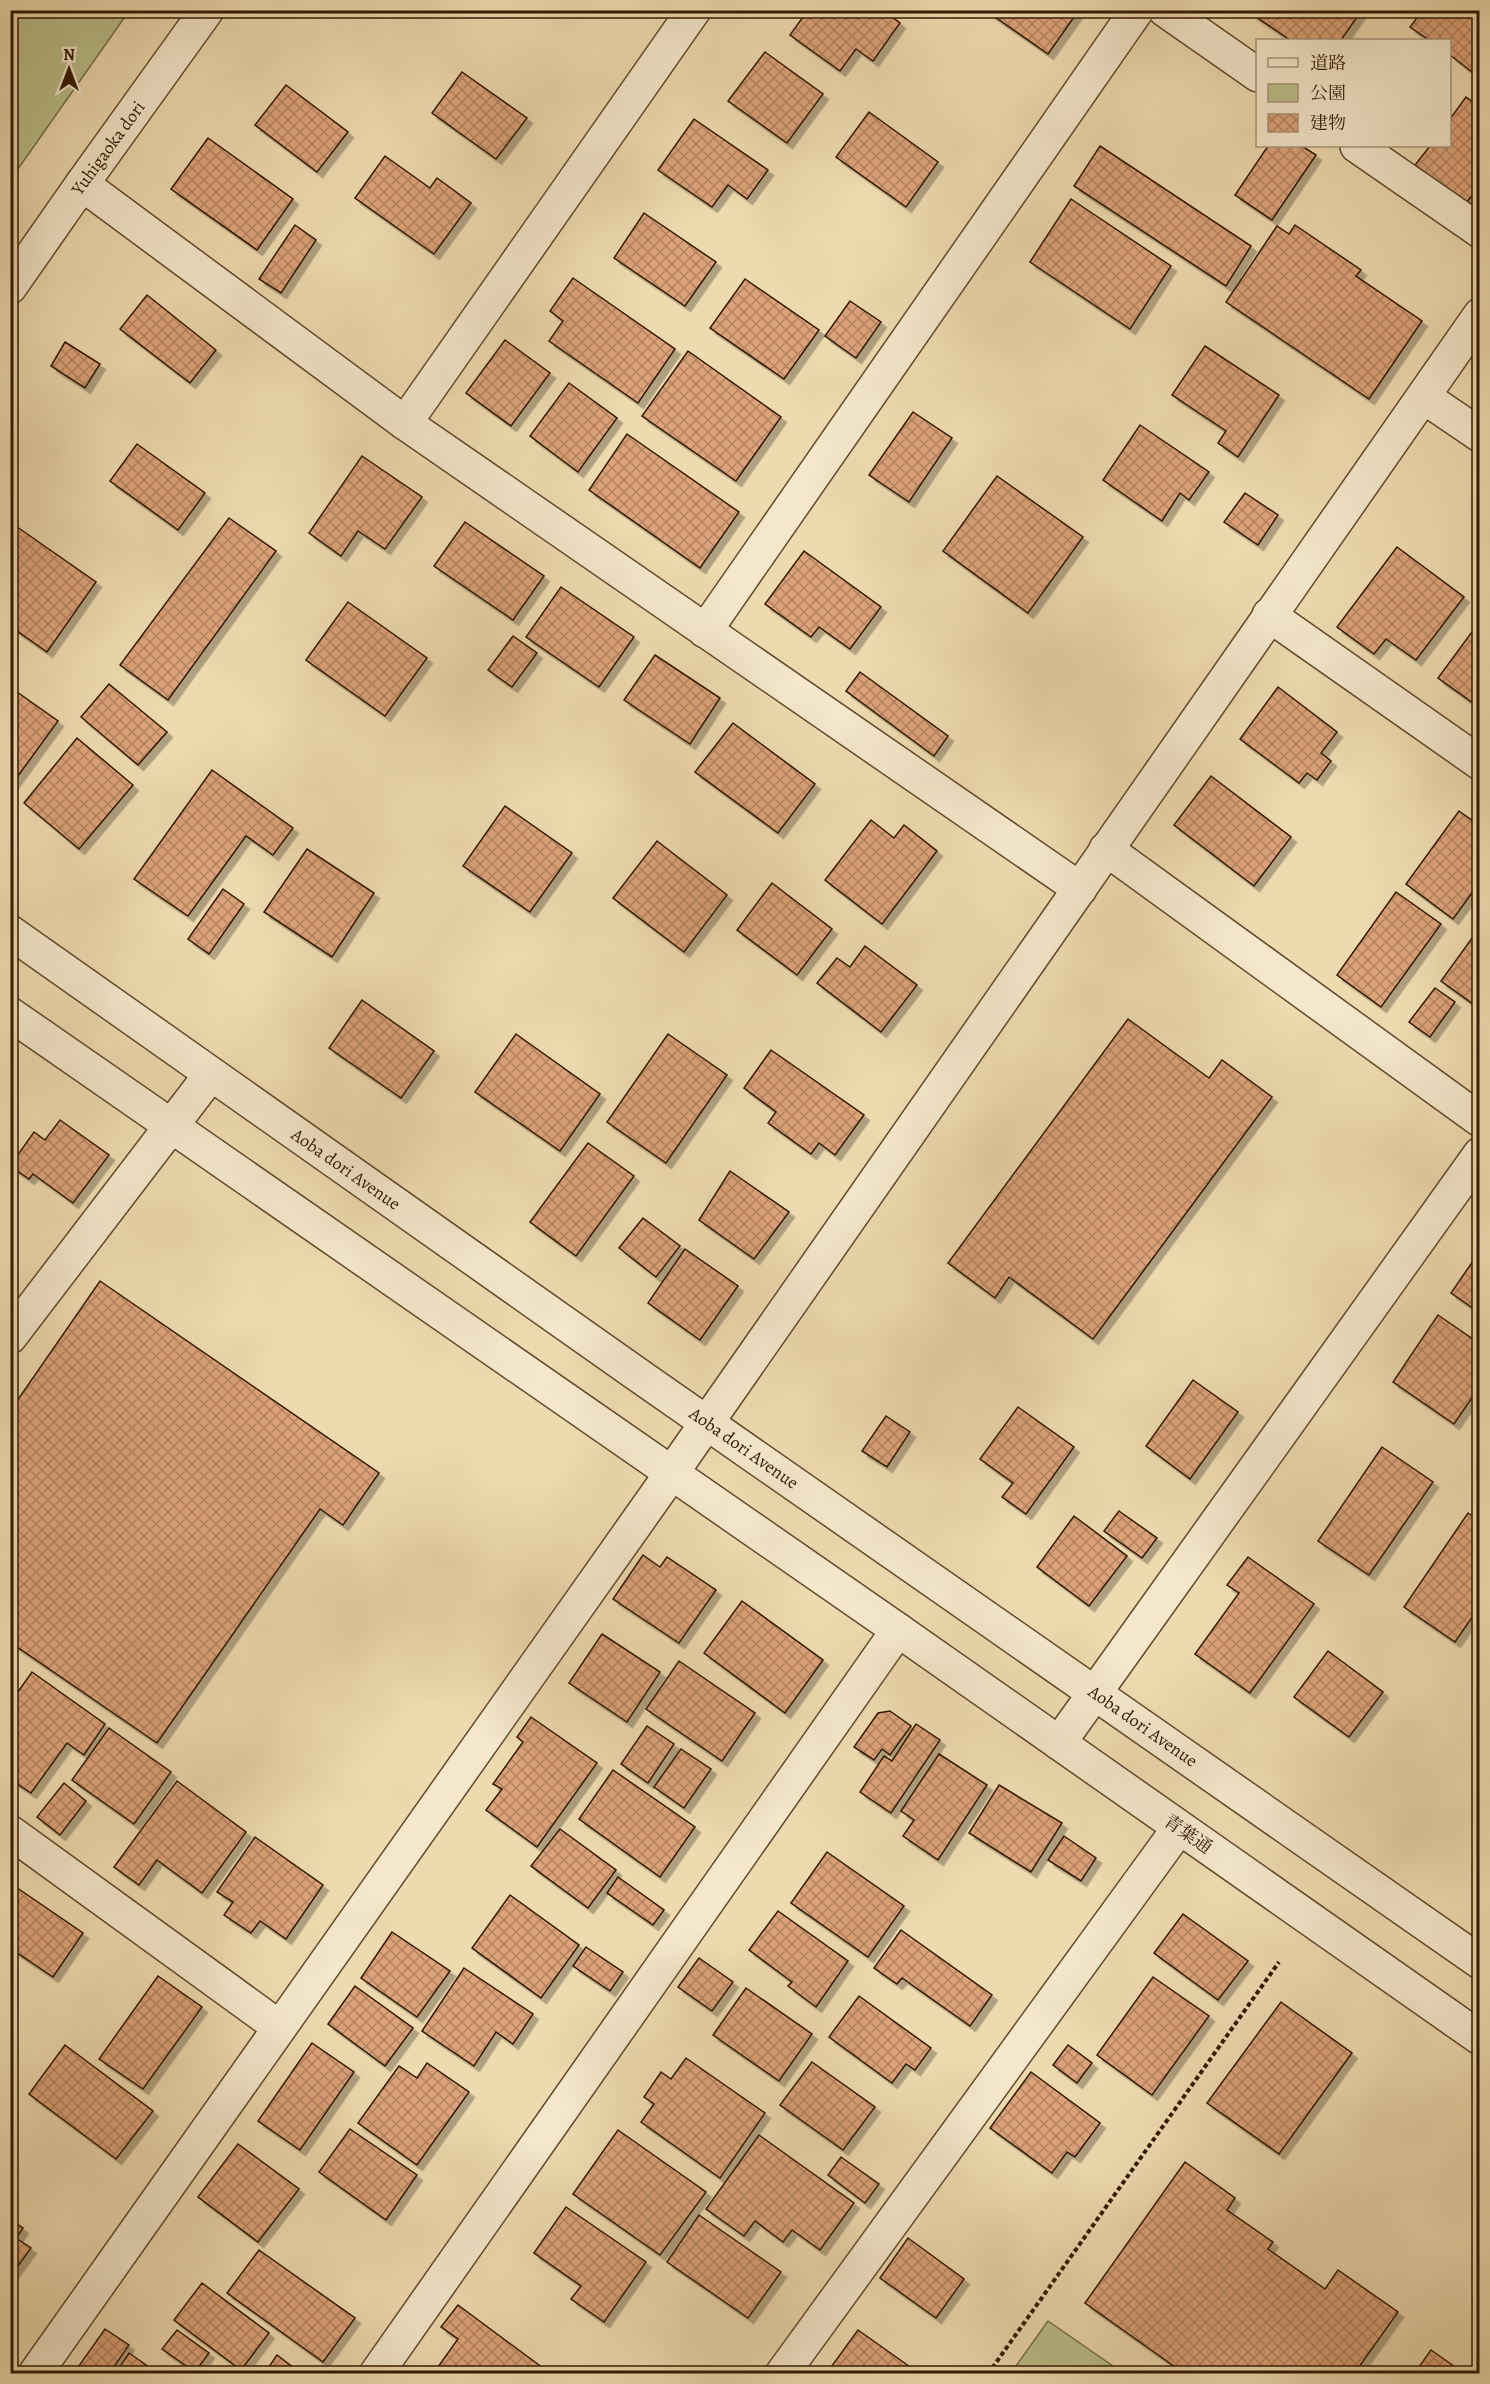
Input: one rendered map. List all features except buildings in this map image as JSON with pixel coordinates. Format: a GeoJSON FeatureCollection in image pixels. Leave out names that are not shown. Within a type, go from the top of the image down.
{"type":"FeatureCollection","features":[{"type":"Feature","properties":{"kind":"street","name":"Yuhigaoka dori"},"geometry":{"type":"LineString","coordinates":[[10,288],[207,10]]}},
{"type":"Feature","properties":{"kind":"street"},"geometry":{"type":"LineString","coordinates":[[405,423],[694,10]]}},
{"type":"Feature","properties":{"kind":"street"},"geometry":{"type":"LineString","coordinates":[[705,631],[1137,10]]}},
{"type":"Feature","properties":{"kind":"street"},"geometry":{"type":"LineString","coordinates":[[1165,10],[1256,74]]}},
{"type":"Feature","properties":{"kind":"street"},"geometry":{"type":"LineString","coordinates":[[1358,147],[1479,231]]}},
{"type":"Feature","properties":{"kind":"street"},"geometry":{"type":"LineString","coordinates":[[82,184],[405,423],[1080,889]]}},
{"type":"Feature","properties":{"kind":"street"},"geometry":{"type":"LineString","coordinates":[[35,2373],[671,1474],[1479,315]]}},
{"type":"Feature","properties":{"kind":"street"},"geometry":{"type":"LineString","coordinates":[[1424,397],[1479,435]]}},
{"type":"Feature","properties":{"kind":"street"},"geometry":{"type":"LineString","coordinates":[[1269,615],[1479,764]]}},
{"type":"Feature","properties":{"kind":"street"},"geometry":{"type":"LineString","coordinates":[[1106,849],[1479,1120]]}},
{"type":"Feature","properties":{"kind":"street","name":"Aoba dori Avenue"},"geometry":{"type":"LineString","coordinates":[[10,932],[1479,1962]]}},
{"type":"Feature","properties":{"kind":"street"},"geometry":{"type":"LineString","coordinates":[[10,1014],[671,1474],[898,1629],[376,2373]]}},
{"type":"Feature","properties":{"kind":"street"},"geometry":{"type":"LineString","coordinates":[[10,1337],[211,1074]]}},
{"type":"Feature","properties":{"kind":"street"},"geometry":{"type":"LineString","coordinates":[[1059,1743],[1479,1154]]}},
{"type":"Feature","properties":{"kind":"street","name":"青葉通"},"geometry":{"type":"LineString","coordinates":[[898,1629],[1479,2038]]}},
{"type":"Feature","properties":{"kind":"street"},"geometry":{"type":"LineString","coordinates":[[782,2373],[1179,1828]]}},
{"type":"Feature","properties":{"kind":"street"},"geometry":{"type":"LineString","coordinates":[[10,1832],[279,2027]]}},
{"type":"Feature","properties":{"kind":"path"},"geometry":{"type":"LineString","coordinates":[[988,2373],[1279,1962]]}},
{"type":"Feature","properties":{"kind":"green space"},"geometry":{"type":"Polygon","coordinates":[[[10,11],[129,11],[11,179],[10,11]]]}},
{"type":"Feature","properties":{"kind":"green space"},"geometry":{"type":"Polygon","coordinates":[[[1048,2321],[1123,2373],[1011,2373],[1048,2321]]]}}]}
